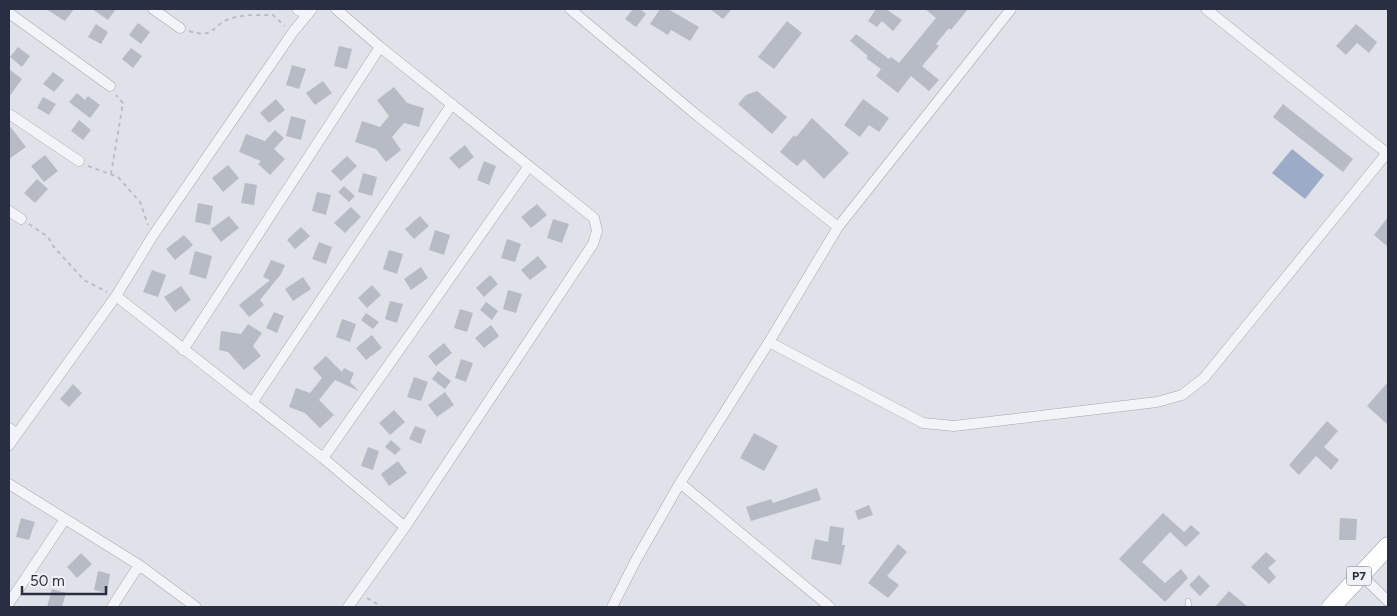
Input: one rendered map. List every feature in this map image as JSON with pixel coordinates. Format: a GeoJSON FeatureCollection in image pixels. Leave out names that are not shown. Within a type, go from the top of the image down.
{"type":"FeatureCollection","features":[{"type":"Feature","properties":{"kind":"highway","name":"P7"},"geometry":{"type":"LineString","coordinates":[[1331,607],[1388,546]]}},
{"type":"Feature","properties":{"kind":"street"},"geometry":{"type":"LineString","coordinates":[[153,9],[180,28]]}},
{"type":"Feature","properties":{"kind":"street"},"geometry":{"type":"LineString","coordinates":[[336,9],[380,47],[594,218],[596,231],[593,244],[405,527],[348,607]]}},
{"type":"Feature","properties":{"kind":"street"},"geometry":{"type":"LineString","coordinates":[[570,9],[699,117],[838,227]]}},
{"type":"Feature","properties":{"kind":"street"},"geometry":{"type":"LineString","coordinates":[[612,607],[636,560],[680,484],[838,227],[1011,9]]}},
{"type":"Feature","properties":{"kind":"street"},"geometry":{"type":"LineString","coordinates":[[769,342],[923,423],[954,426],[1157,402],[1182,395],[1204,378],[1388,153],[1206,9]]}},
{"type":"Feature","properties":{"kind":"street"},"geometry":{"type":"LineString","coordinates":[[9,445],[13,431],[116,296],[152,237],[293,32],[305,11]]}},
{"type":"Feature","properties":{"kind":"street"},"geometry":{"type":"LineString","coordinates":[[9,13],[110,86]]}},
{"type":"Feature","properties":{"kind":"street"},"geometry":{"type":"LineString","coordinates":[[183,350],[380,47]]}},
{"type":"Feature","properties":{"kind":"street"},"geometry":{"type":"LineString","coordinates":[[252,403],[452,104]]}},
{"type":"Feature","properties":{"kind":"street"},"geometry":{"type":"LineString","coordinates":[[9,114],[79,161]]}},
{"type":"Feature","properties":{"kind":"street"},"geometry":{"type":"LineString","coordinates":[[323,458],[529,166]]}},
{"type":"Feature","properties":{"kind":"street"},"geometry":{"type":"LineString","coordinates":[[9,211],[21,219]]}},
{"type":"Feature","properties":{"kind":"street"},"geometry":{"type":"LineString","coordinates":[[116,296],[323,458],[405,527]]}},
{"type":"Feature","properties":{"kind":"street"},"geometry":{"type":"LineString","coordinates":[[9,484],[139,565],[196,607]]}},
{"type":"Feature","properties":{"kind":"street"},"geometry":{"type":"LineString","coordinates":[[680,484],[830,607]]}},
{"type":"Feature","properties":{"kind":"street"},"geometry":{"type":"LineString","coordinates":[[9,603],[65,519]]}},
{"type":"Feature","properties":{"kind":"street"},"geometry":{"type":"LineString","coordinates":[[112,607],[139,565]]}},
{"type":"Feature","properties":{"kind":"street"},"geometry":{"type":"LineString","coordinates":[[1361,575],[1388,601]]}},
{"type":"Feature","properties":{"kind":"lane"},"geometry":{"type":"LineString","coordinates":[[1188,601],[1189,607]]}},
{"type":"Feature","properties":{"kind":"path"},"geometry":{"type":"LineString","coordinates":[[180,28],[199,34],[214,30],[228,19],[273,15],[293,32]]}},
{"type":"Feature","properties":{"kind":"path"},"geometry":{"type":"LineString","coordinates":[[110,86],[122,103],[111,174]]}},
{"type":"Feature","properties":{"kind":"path"},"geometry":{"type":"LineString","coordinates":[[79,161],[94,169],[118,176],[140,202],[152,237]]}},
{"type":"Feature","properties":{"kind":"path"},"geometry":{"type":"LineString","coordinates":[[21,219],[48,237],[53,246],[84,280],[116,296]]}},
{"type":"Feature","properties":{"kind":"path"},"geometry":{"type":"LineString","coordinates":[[358,593],[382,607]]}},
{"type":"Feature","properties":{"kind":"water"},"geometry":{"type":"Polygon","coordinates":[[[1292,149],[1324,175],[1305,199],[1272,173],[1292,149]]]}},
{"type":"Feature","properties":{"kind":"building"},"geometry":{"type":"Polygon","coordinates":[[[46,9],[74,9],[65,21],[46,9]]]}},
{"type":"Feature","properties":{"kind":"building"},"geometry":{"type":"Polygon","coordinates":[[[92,9],[116,9],[108,20],[92,9]]]}},
{"type":"Feature","properties":{"kind":"building"},"geometry":{"type":"Polygon","coordinates":[[[633,9],[640,9],[646,14],[636,27],[625,19],[633,9]]]}},
{"type":"Feature","properties":{"kind":"building"},"geometry":{"type":"Polygon","coordinates":[[[660,9],[668,9],[699,27],[690,41],[671,30],[668,35],[650,24],[660,9]]]}},
{"type":"Feature","properties":{"kind":"building"},"geometry":{"type":"Polygon","coordinates":[[[710,9],[732,9],[723,19],[710,9]]]}},
{"type":"Feature","properties":{"kind":"building"},"geometry":{"type":"Polygon","coordinates":[[[876,9],[886,9],[902,20],[893,31],[882,21],[877,27],[868,21],[876,9]]]}},
{"type":"Feature","properties":{"kind":"building"},"geometry":{"type":"Polygon","coordinates":[[[925,9],[968,9],[951,30],[949,28],[936,44],[939,46],[922,66],[939,80],[929,91],[911,76],[898,93],[876,76],[881,69],[866,58],[868,56],[850,41],[856,34],[889,59],[891,57],[899,63],[936,18],[925,9]]]}},
{"type":"Feature","properties":{"kind":"building"},"geometry":{"type":"Polygon","coordinates":[[[787,21],[802,33],[774,69],[758,57],[787,21]]]}},
{"type":"Feature","properties":{"kind":"building"},"geometry":{"type":"Polygon","coordinates":[[[138,23],[150,32],[141,44],[129,35],[138,23]]]}},
{"type":"Feature","properties":{"kind":"building"},"geometry":{"type":"Polygon","coordinates":[[[96,24],[108,32],[101,44],[88,37],[96,24]]]}},
{"type":"Feature","properties":{"kind":"building"},"geometry":{"type":"Polygon","coordinates":[[[1356,24],[1377,42],[1369,53],[1357,43],[1346,55],[1336,46],[1356,24]]]}},
{"type":"Feature","properties":{"kind":"building"},"geometry":{"type":"Polygon","coordinates":[[[339,46],[352,49],[347,69],[334,66],[339,46]]]}},
{"type":"Feature","properties":{"kind":"building"},"geometry":{"type":"Polygon","coordinates":[[[18,47],[30,56],[22,67],[10,57],[18,47]]]}},
{"type":"Feature","properties":{"kind":"building"},"geometry":{"type":"Polygon","coordinates":[[[131,48],[142,56],[133,68],[122,59],[131,48]]]}},
{"type":"Feature","properties":{"kind":"building"},"geometry":{"type":"Polygon","coordinates":[[[292,65],[306,69],[299,89],[286,85],[292,65]]]}},
{"type":"Feature","properties":{"kind":"building"},"geometry":{"type":"Polygon","coordinates":[[[9,69],[22,79],[9,97],[9,69]]]}},
{"type":"Feature","properties":{"kind":"building"},"geometry":{"type":"Polygon","coordinates":[[[53,72],[64,80],[54,92],[43,84],[53,72]]]}},
{"type":"Feature","properties":{"kind":"building"},"geometry":{"type":"Polygon","coordinates":[[[323,81],[332,93],[315,105],[306,93],[323,81]]]}},
{"type":"Feature","properties":{"kind":"building"},"geometry":{"type":"Polygon","coordinates":[[[394,87],[407,103],[424,108],[419,127],[404,123],[392,137],[401,150],[386,162],[376,149],[355,142],[362,121],[380,127],[389,116],[377,100],[394,87]]]}},
{"type":"Feature","properties":{"kind":"building"},"geometry":{"type":"Polygon","coordinates":[[[757,91],[787,117],[772,134],[738,104],[746,95],[757,91]]]}},
{"type":"Feature","properties":{"kind":"building"},"geometry":{"type":"Polygon","coordinates":[[[77,93],[85,100],[88,96],[100,105],[90,118],[69,102],[77,93]]]}},
{"type":"Feature","properties":{"kind":"building"},"geometry":{"type":"Polygon","coordinates":[[[43,97],[56,104],[49,115],[37,108],[43,97]]]}},
{"type":"Feature","properties":{"kind":"building"},"geometry":{"type":"Polygon","coordinates":[[[276,99],[285,110],[269,123],[260,113],[276,99]]]}},
{"type":"Feature","properties":{"kind":"building"},"geometry":{"type":"Polygon","coordinates":[[[863,99],[889,118],[879,132],[869,125],[860,137],[844,125],[863,99]]]}},
{"type":"Feature","properties":{"kind":"building"},"geometry":{"type":"Polygon","coordinates":[[[1283,104],[1353,159],[1343,172],[1273,117],[1283,104]]]}},
{"type":"Feature","properties":{"kind":"building"},"geometry":{"type":"Polygon","coordinates":[[[291,116],[306,120],[301,140],[286,136],[291,116]]]}},
{"type":"Feature","properties":{"kind":"building"},"geometry":{"type":"Polygon","coordinates":[[[812,118],[849,153],[824,179],[804,159],[797,166],[780,152],[812,118]]]}},
{"type":"Feature","properties":{"kind":"building"},"geometry":{"type":"Polygon","coordinates":[[[79,120],[91,130],[83,140],[71,131],[79,120]]]}},
{"type":"Feature","properties":{"kind":"building"},"geometry":{"type":"Polygon","coordinates":[[[9,125],[26,147],[9,159],[9,125]]]}},
{"type":"Feature","properties":{"kind":"building"},"geometry":{"type":"Polygon","coordinates":[[[275,130],[284,138],[274,149],[285,159],[270,175],[258,164],[261,161],[239,152],[246,134],[265,141],[275,130]]]}},
{"type":"Feature","properties":{"kind":"building"},"geometry":{"type":"Polygon","coordinates":[[[465,145],[474,157],[459,169],[449,158],[465,145]]]}},
{"type":"Feature","properties":{"kind":"building"},"geometry":{"type":"Polygon","coordinates":[[[45,155],[58,171],[44,182],[31,166],[45,155]]]}},
{"type":"Feature","properties":{"kind":"building"},"geometry":{"type":"Polygon","coordinates":[[[347,156],[357,166],[341,181],[331,171],[347,156]]]}},
{"type":"Feature","properties":{"kind":"building"},"geometry":{"type":"Polygon","coordinates":[[[484,161],[496,166],[489,185],[477,180],[484,161]]]}},
{"type":"Feature","properties":{"kind":"building"},"geometry":{"type":"Polygon","coordinates":[[[228,165],[239,178],[223,192],[212,178],[228,165]]]}},
{"type":"Feature","properties":{"kind":"building"},"geometry":{"type":"Polygon","coordinates":[[[363,173],[377,177],[372,196],[358,192],[363,173]]]}},
{"type":"Feature","properties":{"kind":"building"},"geometry":{"type":"Polygon","coordinates":[[[37,179],[48,189],[35,203],[24,193],[37,179]]]}},
{"type":"Feature","properties":{"kind":"building"},"geometry":{"type":"Polygon","coordinates":[[[245,183],[257,185],[254,205],[241,203],[245,183]]]}},
{"type":"Feature","properties":{"kind":"building"},"geometry":{"type":"Polygon","coordinates":[[[344,186],[355,196],[349,202],[338,192],[344,186]]]}},
{"type":"Feature","properties":{"kind":"building"},"geometry":{"type":"Polygon","coordinates":[[[317,192],[331,195],[326,215],[312,211],[317,192]]]}},
{"type":"Feature","properties":{"kind":"building"},"geometry":{"type":"Polygon","coordinates":[[[198,203],[213,206],[210,225],[195,222],[198,203]]]}},
{"type":"Feature","properties":{"kind":"building"},"geometry":{"type":"Polygon","coordinates":[[[537,204],[547,215],[531,228],[521,217],[537,204]]]}},
{"type":"Feature","properties":{"kind":"building"},"geometry":{"type":"Polygon","coordinates":[[[351,207],[361,217],[345,233],[334,223],[351,207]]]}},
{"type":"Feature","properties":{"kind":"building"},"geometry":{"type":"Polygon","coordinates":[[[229,216],[239,228],[221,242],[211,229],[229,216]]]}},
{"type":"Feature","properties":{"kind":"building"},"geometry":{"type":"Polygon","coordinates":[[[420,216],[429,226],[414,239],[405,229],[420,216]]]}},
{"type":"Feature","properties":{"kind":"building"},"geometry":{"type":"Polygon","coordinates":[[[1388,217],[1388,247],[1374,235],[1388,217]]]}},
{"type":"Feature","properties":{"kind":"building"},"geometry":{"type":"Polygon","coordinates":[[[553,219],[569,224],[562,243],[547,238],[553,219]]]}},
{"type":"Feature","properties":{"kind":"building"},"geometry":{"type":"Polygon","coordinates":[[[301,227],[310,236],[295,249],[287,240],[301,227]]]}},
{"type":"Feature","properties":{"kind":"building"},"geometry":{"type":"Polygon","coordinates":[[[435,230],[450,235],[444,255],[429,250],[435,230]]]}},
{"type":"Feature","properties":{"kind":"building"},"geometry":{"type":"Polygon","coordinates":[[[184,235],[193,245],[175,260],[166,249],[184,235]]]}},
{"type":"Feature","properties":{"kind":"building"},"geometry":{"type":"Polygon","coordinates":[[[507,239],[521,244],[515,262],[501,258],[507,239]]]}},
{"type":"Feature","properties":{"kind":"building"},"geometry":{"type":"Polygon","coordinates":[[[319,242],[332,247],[326,264],[312,259],[319,242]]]}},
{"type":"Feature","properties":{"kind":"building"},"geometry":{"type":"Polygon","coordinates":[[[389,250],[403,254],[397,274],[383,269],[389,250]]]}},
{"type":"Feature","properties":{"kind":"building"},"geometry":{"type":"Polygon","coordinates":[[[195,251],[212,256],[206,279],[189,274],[195,251]]]}},
{"type":"Feature","properties":{"kind":"building"},"geometry":{"type":"Polygon","coordinates":[[[538,256],[547,267],[530,280],[521,270],[538,256]]]}},
{"type":"Feature","properties":{"kind":"building"},"geometry":{"type":"Polygon","coordinates":[[[271,260],[285,265],[281,274],[260,300],[264,305],[249,317],[239,305],[270,280],[263,277],[271,260]]]}},
{"type":"Feature","properties":{"kind":"building"},"geometry":{"type":"Polygon","coordinates":[[[421,267],[428,278],[411,290],[404,279],[421,267]]]}},
{"type":"Feature","properties":{"kind":"building"},"geometry":{"type":"Polygon","coordinates":[[[152,270],[166,275],[158,297],[143,292],[152,270]]]}},
{"type":"Feature","properties":{"kind":"building"},"geometry":{"type":"Polygon","coordinates":[[[490,275],[498,284],[484,297],[476,288],[490,275]]]}},
{"type":"Feature","properties":{"kind":"building"},"geometry":{"type":"Polygon","coordinates":[[[303,277],[311,289],[293,301],[285,289],[303,277]]]}},
{"type":"Feature","properties":{"kind":"building"},"geometry":{"type":"Polygon","coordinates":[[[372,285],[381,295],[367,308],[358,298],[372,285]]]}},
{"type":"Feature","properties":{"kind":"building"},"geometry":{"type":"Polygon","coordinates":[[[181,286],[191,300],[175,312],[164,297],[181,286]]]}},
{"type":"Feature","properties":{"kind":"building"},"geometry":{"type":"Polygon","coordinates":[[[508,290],[522,294],[516,313],[503,309],[508,290]]]}},
{"type":"Feature","properties":{"kind":"building"},"geometry":{"type":"Polygon","coordinates":[[[390,301],[403,304],[397,323],[385,319],[390,301]]]}},
{"type":"Feature","properties":{"kind":"building"},"geometry":{"type":"Polygon","coordinates":[[[486,302],[498,311],[492,320],[480,310],[486,302]]]}},
{"type":"Feature","properties":{"kind":"building"},"geometry":{"type":"Polygon","coordinates":[[[460,309],[473,313],[467,332],[454,328],[460,309]]]}},
{"type":"Feature","properties":{"kind":"building"},"geometry":{"type":"Polygon","coordinates":[[[274,312],[284,316],[277,333],[266,328],[274,312]]]}},
{"type":"Feature","properties":{"kind":"building"},"geometry":{"type":"Polygon","coordinates":[[[366,313],[379,322],[373,329],[361,320],[366,313]]]}},
{"type":"Feature","properties":{"kind":"building"},"geometry":{"type":"Polygon","coordinates":[[[342,319],[356,324],[350,342],[336,337],[342,319]]]}},
{"type":"Feature","properties":{"kind":"building"},"geometry":{"type":"Polygon","coordinates":[[[248,324],[262,333],[253,346],[261,356],[244,370],[228,352],[219,350],[221,331],[241,334],[248,324]]]}},
{"type":"Feature","properties":{"kind":"building"},"geometry":{"type":"Polygon","coordinates":[[[491,325],[499,336],[484,348],[475,338],[491,325]]]}},
{"type":"Feature","properties":{"kind":"building"},"geometry":{"type":"Polygon","coordinates":[[[372,335],[382,348],[366,360],[356,348],[372,335]]]}},
{"type":"Feature","properties":{"kind":"building"},"geometry":{"type":"Polygon","coordinates":[[[444,343],[452,353],[436,366],[428,356],[444,343]]]}},
{"type":"Feature","properties":{"kind":"building"},"geometry":{"type":"Polygon","coordinates":[[[326,356],[342,372],[344,368],[354,373],[350,382],[359,391],[335,380],[319,400],[334,415],[320,428],[305,413],[289,407],[296,388],[310,393],[322,378],[313,368],[326,356]]]}},
{"type":"Feature","properties":{"kind":"building"},"geometry":{"type":"Polygon","coordinates":[[[461,359],[473,363],[466,382],[455,378],[461,359]]]}},
{"type":"Feature","properties":{"kind":"building"},"geometry":{"type":"Polygon","coordinates":[[[438,371],[451,381],[445,389],[432,379],[438,371]]]}},
{"type":"Feature","properties":{"kind":"building"},"geometry":{"type":"Polygon","coordinates":[[[414,377],[428,382],[421,401],[407,397],[414,377]]]}},
{"type":"Feature","properties":{"kind":"building"},"geometry":{"type":"Polygon","coordinates":[[[1388,382],[1388,425],[1367,406],[1388,382]]]}},
{"type":"Feature","properties":{"kind":"building"},"geometry":{"type":"Polygon","coordinates":[[[73,384],[82,393],[69,407],[60,399],[73,384]]]}},
{"type":"Feature","properties":{"kind":"building"},"geometry":{"type":"Polygon","coordinates":[[[445,392],[454,405],[437,417],[428,405],[445,392]]]}},
{"type":"Feature","properties":{"kind":"building"},"geometry":{"type":"Polygon","coordinates":[[[394,410],[405,422],[390,435],[379,423],[394,410]]]}},
{"type":"Feature","properties":{"kind":"building"},"geometry":{"type":"Polygon","coordinates":[[[1327,421],[1338,431],[1324,447],[1339,460],[1331,470],[1316,456],[1299,475],[1289,465],[1327,421]]]}},
{"type":"Feature","properties":{"kind":"building"},"geometry":{"type":"Polygon","coordinates":[[[415,426],[426,430],[421,444],[409,439],[415,426]]]}},
{"type":"Feature","properties":{"kind":"building"},"geometry":{"type":"Polygon","coordinates":[[[754,433],[778,446],[764,471],[740,458],[754,433]]]}},
{"type":"Feature","properties":{"kind":"building"},"geometry":{"type":"Polygon","coordinates":[[[391,440],[401,449],[395,455],[385,447],[391,440]]]}},
{"type":"Feature","properties":{"kind":"building"},"geometry":{"type":"Polygon","coordinates":[[[368,447],[379,451],[373,470],[361,466],[368,447]]]}},
{"type":"Feature","properties":{"kind":"building"},"geometry":{"type":"Polygon","coordinates":[[[398,461],[407,473],[389,486],[381,474],[398,461]]]}},
{"type":"Feature","properties":{"kind":"building"},"geometry":{"type":"Polygon","coordinates":[[[817,488],[821,500],[751,521],[746,507],[771,499],[773,503],[817,488]]]}},
{"type":"Feature","properties":{"kind":"building"},"geometry":{"type":"Polygon","coordinates":[[[869,505],[873,515],[858,520],[855,511],[869,505]]]}},
{"type":"Feature","properties":{"kind":"building"},"geometry":{"type":"Polygon","coordinates":[[[1163,513],[1184,532],[1191,525],[1200,533],[1186,547],[1170,532],[1142,562],[1165,583],[1181,569],[1188,578],[1165,602],[1119,559],[1163,513]]]}},
{"type":"Feature","properties":{"kind":"building"},"geometry":{"type":"Polygon","coordinates":[[[21,518],[35,522],[29,540],[16,537],[21,518]]]}},
{"type":"Feature","properties":{"kind":"building"},"geometry":{"type":"Polygon","coordinates":[[[1340,518],[1357,519],[1356,540],[1339,540],[1340,518]]]}},
{"type":"Feature","properties":{"kind":"building"},"geometry":{"type":"Polygon","coordinates":[[[830,526],[844,528],[842,545],[845,545],[841,565],[811,559],[815,539],[828,542],[830,526]]]}},
{"type":"Feature","properties":{"kind":"building"},"geometry":{"type":"Polygon","coordinates":[[[898,544],[907,552],[887,576],[899,585],[888,598],[868,583],[898,544]]]}},
{"type":"Feature","properties":{"kind":"building"},"geometry":{"type":"Polygon","coordinates":[[[1266,552],[1276,561],[1268,568],[1276,577],[1269,584],[1251,567],[1266,552]]]}},
{"type":"Feature","properties":{"kind":"building"},"geometry":{"type":"Polygon","coordinates":[[[81,553],[92,564],[77,578],[67,567],[81,553]]]}},
{"type":"Feature","properties":{"kind":"building"},"geometry":{"type":"Polygon","coordinates":[[[98,571],[110,574],[107,593],[94,590],[98,571]]]}},
{"type":"Feature","properties":{"kind":"building"},"geometry":{"type":"Polygon","coordinates":[[[1199,575],[1210,586],[1200,596],[1189,585],[1199,575]]]}},
{"type":"Feature","properties":{"kind":"building"},"geometry":{"type":"Polygon","coordinates":[[[52,589],[66,593],[62,607],[47,607],[52,589]]]}},
{"type":"Feature","properties":{"kind":"building"},"geometry":{"type":"Polygon","coordinates":[[[1229,591],[1248,607],[1215,607],[1229,591]]]}}]}
